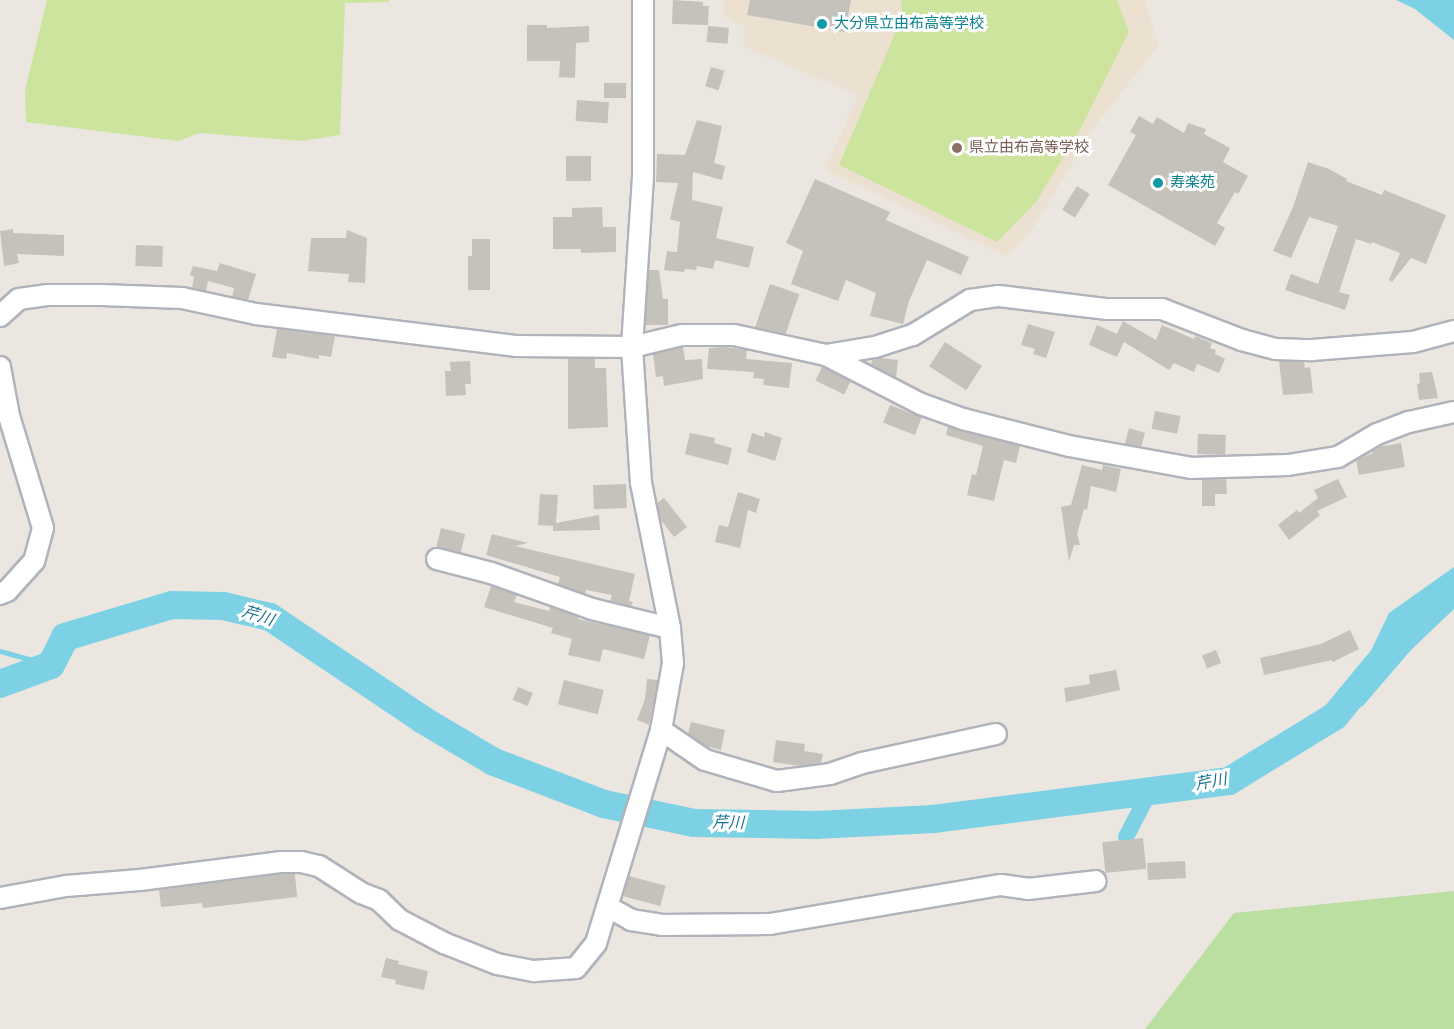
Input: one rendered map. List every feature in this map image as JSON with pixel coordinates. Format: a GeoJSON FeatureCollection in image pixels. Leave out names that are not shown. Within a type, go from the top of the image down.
{"type":"FeatureCollection","features":[{"type":"Feature","properties":{"kind":"street"},"geometry":{"type":"LineString","coordinates":[[0,898],[66,886],[140,880],[280,862],[302,862],[318,866],[361,893],[379,900],[400,921],[444,943],[497,964],[534,971],[576,968],[596,943],[657,738],[673,663],[670,628],[641,483],[632,347],[643,176],[643,0]]}},
{"type":"Feature","properties":{"kind":"street"},"geometry":{"type":"LineString","coordinates":[[0,316],[19,299],[47,295],[182,298],[256,314],[517,346],[632,347],[682,335],[734,335],[826,355],[921,404],[963,419],[1069,446],[1191,468],[1288,465],[1338,457],[1377,434],[1409,422],[1454,412]]}},
{"type":"Feature","properties":{"kind":"street"},"geometry":{"type":"LineString","coordinates":[[826,355],[875,347],[913,335],[970,300],[999,296],[1107,309],[1162,309],[1242,340],[1276,349],[1312,350],[1413,342],[1454,331]]}},
{"type":"Feature","properties":{"kind":"street"},"geometry":{"type":"LineString","coordinates":[[0,367],[9,416],[43,528],[34,561],[7,591],[0,594]]}},
{"type":"Feature","properties":{"kind":"street"},"geometry":{"type":"LineString","coordinates":[[437,559],[491,573],[592,609],[670,628]]}},
{"type":"Feature","properties":{"kind":"street"},"geometry":{"type":"LineString","coordinates":[[657,738],[705,760],[777,781],[830,774],[862,763],[996,734]]}},
{"type":"Feature","properties":{"kind":"street"},"geometry":{"type":"LineString","coordinates":[[608,907],[631,920],[661,925],[770,924],[1001,885],[1028,889],[1096,881]]}},
{"type":"Feature","properties":{"kind":"shaded area","name":"県立由布高等学校"},"geometry":{"type":"Polygon","coordinates":[[[725,0],[1145,0],[1158,46],[1094,127],[1030,233],[1007,256],[825,170],[858,95],[743,46],[745,27],[723,16],[725,0]]]}},
{"type":"Feature","properties":{"kind":"green space"},"geometry":{"type":"Polygon","coordinates":[[[47,0],[389,0],[389,2],[345,3],[340,135],[302,141],[199,133],[179,141],[26,122],[25,90],[47,0]]]}},
{"type":"Feature","properties":{"kind":"green space","name":"県立由布高等学校"},"geometry":{"type":"Polygon","coordinates":[[[901,0],[1117,0],[1129,32],[1080,130],[1036,202],[997,242],[839,165],[902,17],[901,0]]]}},
{"type":"Feature","properties":{"kind":"green space"},"geometry":{"type":"Polygon","coordinates":[[[1454,891],[1454,1029],[1145,1029],[1234,913],[1454,891]]]}},
{"type":"Feature","properties":{"kind":"water"},"geometry":{"type":"Polygon","coordinates":[[[1396,0],[1454,0],[1454,40],[1415,9],[1396,0]]]}},
{"type":"Feature","properties":{"kind":"water"},"geometry":{"type":"Polygon","coordinates":[[[1454,567],[1454,609],[1411,650],[1362,707],[1356,682],[1389,613],[1454,567]]]}},
{"type":"Feature","properties":{"kind":"building"},"geometry":{"type":"Polygon","coordinates":[[[673,0],[703,2],[703,6],[709,6],[708,25],[672,24],[673,0]]]}},
{"type":"Feature","properties":{"kind":"building","name":"大分県立由布高等学校"},"geometry":{"type":"Polygon","coordinates":[[[750,0],[851,0],[845,32],[747,15],[750,0]]]}},
{"type":"Feature","properties":{"kind":"building"},"geometry":{"type":"Polygon","coordinates":[[[527,25],[547,25],[547,28],[589,26],[589,42],[576,43],[575,78],[559,77],[560,61],[527,61],[527,25]]]}},
{"type":"Feature","properties":{"kind":"building"},"geometry":{"type":"Polygon","coordinates":[[[708,26],[729,28],[728,44],[707,42],[708,26]]]}},
{"type":"Feature","properties":{"kind":"building"},"geometry":{"type":"Polygon","coordinates":[[[711,67],[724,71],[719,90],[705,86],[711,67]]]}},
{"type":"Feature","properties":{"kind":"building"},"geometry":{"type":"Polygon","coordinates":[[[604,83],[626,83],[626,98],[604,98],[604,83]]]}},
{"type":"Feature","properties":{"kind":"building"},"geometry":{"type":"Polygon","coordinates":[[[577,100],[609,102],[607,123],[576,121],[577,100]]]}},
{"type":"Feature","properties":{"kind":"building","name":"寿楽苑"},"geometry":{"type":"Polygon","coordinates":[[[1139,116],[1153,124],[1157,117],[1184,133],[1188,123],[1206,129],[1204,134],[1230,148],[1223,162],[1248,176],[1238,194],[1235,192],[1217,223],[1225,228],[1215,246],[1108,185],[1136,135],[1130,132],[1139,116]]]}},
{"type":"Feature","properties":{"kind":"building"},"geometry":{"type":"Polygon","coordinates":[[[697,120],[722,126],[714,163],[725,166],[722,180],[693,172],[692,200],[723,207],[716,238],[754,247],[749,268],[715,260],[713,269],[697,266],[696,270],[685,269],[684,272],[664,270],[667,251],[677,252],[680,222],[670,219],[678,183],[656,182],[657,154],[685,155],[697,120]]]}},
{"type":"Feature","properties":{"kind":"building"},"geometry":{"type":"Polygon","coordinates":[[[566,156],[591,156],[591,181],[566,181],[566,156]]]}},
{"type":"Feature","properties":{"kind":"building"},"geometry":{"type":"Polygon","coordinates":[[[1308,162],[1329,169],[1347,179],[1346,181],[1382,195],[1384,190],[1446,215],[1426,264],[1411,258],[1392,282],[1389,280],[1400,253],[1372,242],[1371,244],[1356,239],[1339,292],[1350,295],[1345,310],[1285,290],[1291,274],[1318,284],[1338,226],[1309,217],[1291,258],[1273,251],[1293,207],[1308,162]]]}},
{"type":"Feature","properties":{"kind":"building"},"geometry":{"type":"Polygon","coordinates":[[[815,179],[890,212],[886,220],[969,257],[961,275],[927,260],[909,301],[903,324],[870,316],[876,293],[846,280],[838,301],[791,284],[803,251],[786,243],[815,179]]]}},
{"type":"Feature","properties":{"kind":"building"},"geometry":{"type":"Polygon","coordinates":[[[1077,186],[1090,194],[1075,218],[1062,210],[1077,186]]]}},
{"type":"Feature","properties":{"kind":"building"},"geometry":{"type":"Polygon","coordinates":[[[602,207],[603,227],[616,227],[616,252],[581,253],[581,249],[553,249],[553,217],[572,217],[572,208],[602,207]]]}},
{"type":"Feature","properties":{"kind":"building"},"geometry":{"type":"Polygon","coordinates":[[[13,229],[13,233],[64,235],[64,256],[17,254],[19,263],[4,266],[0,231],[13,229]]]}},
{"type":"Feature","properties":{"kind":"building"},"geometry":{"type":"Polygon","coordinates":[[[347,230],[367,238],[365,283],[348,282],[349,274],[308,271],[311,238],[346,238],[347,230]]]}},
{"type":"Feature","properties":{"kind":"building"},"geometry":{"type":"Polygon","coordinates":[[[472,239],[490,239],[490,290],[468,290],[468,256],[472,256],[472,239]]]}},
{"type":"Feature","properties":{"kind":"building"},"geometry":{"type":"Polygon","coordinates":[[[136,245],[163,246],[162,267],[135,266],[136,245]]]}},
{"type":"Feature","properties":{"kind":"building"},"geometry":{"type":"Polygon","coordinates":[[[220,263],[256,274],[248,300],[232,297],[234,288],[208,281],[206,291],[192,288],[194,277],[190,275],[193,266],[217,271],[220,263]]]}},
{"type":"Feature","properties":{"kind":"building"},"geometry":{"type":"Polygon","coordinates":[[[649,270],[659,270],[663,299],[668,299],[668,325],[645,325],[649,270]]]}},
{"type":"Feature","properties":{"kind":"building"},"geometry":{"type":"Polygon","coordinates":[[[770,284],[799,294],[784,338],[755,327],[770,284]]]}},
{"type":"Feature","properties":{"kind":"building"},"geometry":{"type":"Polygon","coordinates":[[[1123,321],[1156,340],[1162,325],[1194,339],[1195,336],[1212,343],[1210,348],[1216,350],[1215,354],[1225,359],[1219,373],[1197,364],[1194,372],[1174,363],[1169,370],[1124,342],[1117,357],[1089,345],[1097,325],[1117,334],[1123,321]]]}},
{"type":"Feature","properties":{"kind":"building"},"geometry":{"type":"Polygon","coordinates":[[[1028,324],[1055,332],[1046,358],[1033,354],[1035,349],[1021,345],[1028,324]]]}},
{"type":"Feature","properties":{"kind":"building"},"geometry":{"type":"Polygon","coordinates":[[[277,329],[335,336],[331,357],[319,355],[319,359],[287,353],[286,359],[272,357],[277,329]]]}},
{"type":"Feature","properties":{"kind":"building"},"geometry":{"type":"Polygon","coordinates":[[[945,342],[982,366],[966,390],[929,366],[945,342]]]}},
{"type":"Feature","properties":{"kind":"building"},"geometry":{"type":"Polygon","coordinates":[[[683,347],[685,360],[702,359],[703,379],[664,386],[663,376],[656,377],[653,354],[683,347]]]}},
{"type":"Feature","properties":{"kind":"building"},"geometry":{"type":"Polygon","coordinates":[[[725,347],[747,350],[746,359],[792,363],[789,388],[763,385],[764,379],[753,378],[754,372],[707,369],[709,348],[725,347]]]}},
{"type":"Feature","properties":{"kind":"building"},"geometry":{"type":"Polygon","coordinates":[[[881,358],[898,360],[896,377],[871,365],[872,360],[881,358]]]}},
{"type":"Feature","properties":{"kind":"building"},"geometry":{"type":"Polygon","coordinates":[[[568,359],[595,359],[595,368],[606,368],[608,427],[568,429],[568,359]]]}},
{"type":"Feature","properties":{"kind":"building"},"geometry":{"type":"Polygon","coordinates":[[[470,361],[471,384],[465,384],[466,395],[446,396],[445,371],[451,371],[450,362],[470,361]]]}},
{"type":"Feature","properties":{"kind":"building"},"geometry":{"type":"Polygon","coordinates":[[[1279,361],[1304,362],[1305,368],[1310,367],[1313,393],[1283,395],[1279,361]]]}},
{"type":"Feature","properties":{"kind":"building"},"geometry":{"type":"Polygon","coordinates":[[[822,367],[851,381],[844,395],[815,380],[822,367]]]}},
{"type":"Feature","properties":{"kind":"building"},"geometry":{"type":"Polygon","coordinates":[[[1432,372],[1438,398],[1419,400],[1417,384],[1420,383],[1419,373],[1432,372]]]}},
{"type":"Feature","properties":{"kind":"building"},"geometry":{"type":"Polygon","coordinates":[[[890,405],[922,417],[915,435],[883,423],[890,405]]]}},
{"type":"Feature","properties":{"kind":"building"},"geometry":{"type":"Polygon","coordinates":[[[1155,411],[1181,416],[1177,434],[1152,429],[1155,411]]]}},
{"type":"Feature","properties":{"kind":"building"},"geometry":{"type":"Polygon","coordinates":[[[948,426],[1020,446],[1016,463],[1004,460],[994,501],[967,495],[972,474],[976,475],[983,446],[946,435],[948,426]]]}},
{"type":"Feature","properties":{"kind":"building"},"geometry":{"type":"Polygon","coordinates":[[[1129,428],[1145,433],[1141,447],[1125,444],[1129,428]]]}},
{"type":"Feature","properties":{"kind":"building"},"geometry":{"type":"Polygon","coordinates":[[[765,432],[782,438],[775,461],[747,452],[752,433],[764,437],[765,432]]]}},
{"type":"Feature","properties":{"kind":"building"},"geometry":{"type":"Polygon","coordinates":[[[690,433],[715,438],[714,443],[732,448],[728,465],[685,454],[690,433]]]}},
{"type":"Feature","properties":{"kind":"building"},"geometry":{"type":"Polygon","coordinates":[[[1198,434],[1226,435],[1225,455],[1197,454],[1198,434]]]}},
{"type":"Feature","properties":{"kind":"building"},"geometry":{"type":"Polygon","coordinates":[[[1401,443],[1405,467],[1359,475],[1356,460],[1373,453],[1372,451],[1378,447],[1401,443]]]}},
{"type":"Feature","properties":{"kind":"building"},"geometry":{"type":"Polygon","coordinates":[[[1082,465],[1102,470],[1103,465],[1121,469],[1116,492],[1091,486],[1087,510],[1084,509],[1077,534],[1080,545],[1074,545],[1069,561],[1061,507],[1071,505],[1082,465]]]}},
{"type":"Feature","properties":{"kind":"building"},"geometry":{"type":"Polygon","coordinates":[[[1226,479],[1227,494],[1215,494],[1215,506],[1202,506],[1202,480],[1226,479]]]}},
{"type":"Feature","properties":{"kind":"building"},"geometry":{"type":"Polygon","coordinates":[[[1338,479],[1347,497],[1317,511],[1320,515],[1289,540],[1278,525],[1297,510],[1299,513],[1318,498],[1314,490],[1338,479]]]}},
{"type":"Feature","properties":{"kind":"building"},"geometry":{"type":"Polygon","coordinates":[[[626,484],[627,508],[594,509],[593,485],[626,484]]]}},
{"type":"Feature","properties":{"kind":"building"},"geometry":{"type":"Polygon","coordinates":[[[738,492],[760,499],[756,513],[748,510],[740,548],[715,542],[719,525],[728,527],[738,492]]]}},
{"type":"Feature","properties":{"kind":"building"},"geometry":{"type":"Polygon","coordinates":[[[540,494],[558,495],[556,523],[599,515],[600,530],[553,531],[553,526],[538,525],[540,494]]]}},
{"type":"Feature","properties":{"kind":"building"},"geometry":{"type":"Polygon","coordinates":[[[664,498],[687,527],[674,537],[660,519],[657,503],[664,498]]]}},
{"type":"Feature","properties":{"kind":"building"},"geometry":{"type":"Polygon","coordinates":[[[441,528],[465,534],[461,552],[436,546],[441,528]]]}},
{"type":"Feature","properties":{"kind":"building"},"geometry":{"type":"Polygon","coordinates":[[[492,534],[528,543],[515,546],[635,574],[629,601],[633,602],[631,606],[610,601],[612,595],[586,590],[585,594],[558,584],[560,577],[486,555],[492,534]]]}},
{"type":"Feature","properties":{"kind":"building"},"geometry":{"type":"Polygon","coordinates":[[[491,586],[517,595],[514,602],[549,611],[550,607],[579,617],[578,619],[650,635],[644,659],[603,649],[600,662],[568,655],[572,639],[551,633],[553,628],[484,607],[491,586]]]}},
{"type":"Feature","properties":{"kind":"building"},"geometry":{"type":"Polygon","coordinates":[[[1350,630],[1359,649],[1333,662],[1332,660],[1264,675],[1260,658],[1321,644],[1350,630]]]}},
{"type":"Feature","properties":{"kind":"building"},"geometry":{"type":"Polygon","coordinates":[[[1216,650],[1221,663],[1207,668],[1202,655],[1216,650]]]}},
{"type":"Feature","properties":{"kind":"building"},"geometry":{"type":"Polygon","coordinates":[[[1116,670],[1120,690],[1066,702],[1064,688],[1090,684],[1089,675],[1116,670]]]}},
{"type":"Feature","properties":{"kind":"building"},"geometry":{"type":"Polygon","coordinates":[[[647,679],[658,680],[649,725],[637,720],[645,699],[647,679]]]}},
{"type":"Feature","properties":{"kind":"building"},"geometry":{"type":"Polygon","coordinates":[[[564,680],[604,690],[598,714],[558,704],[564,680]]]}},
{"type":"Feature","properties":{"kind":"building"},"geometry":{"type":"Polygon","coordinates":[[[518,687],[533,693],[528,706],[513,700],[518,687]]]}},
{"type":"Feature","properties":{"kind":"building"},"geometry":{"type":"Polygon","coordinates":[[[691,722],[725,730],[721,750],[706,746],[688,734],[691,722]]]}},
{"type":"Feature","properties":{"kind":"building"},"geometry":{"type":"Polygon","coordinates":[[[776,740],[805,744],[804,751],[823,754],[821,763],[800,766],[773,762],[776,740]]]}},
{"type":"Feature","properties":{"kind":"building"},"geometry":{"type":"Polygon","coordinates":[[[1143,838],[1146,869],[1105,873],[1102,842],[1143,838]]]}},
{"type":"Feature","properties":{"kind":"building"},"geometry":{"type":"Polygon","coordinates":[[[1185,861],[1186,878],[1148,880],[1147,863],[1185,861]]]}},
{"type":"Feature","properties":{"kind":"building"},"geometry":{"type":"Polygon","coordinates":[[[295,874],[297,897],[203,908],[202,903],[161,907],[159,890],[295,874]]]}},
{"type":"Feature","properties":{"kind":"building"},"geometry":{"type":"Polygon","coordinates":[[[629,876],[666,886],[660,906],[624,896],[629,876]]]}},
{"type":"Feature","properties":{"kind":"building"},"geometry":{"type":"Polygon","coordinates":[[[386,958],[399,961],[398,964],[428,971],[424,990],[395,984],[396,980],[381,977],[386,958]]]}},
{"type":"Feature","properties":{"kind":"waterway","name":"芹川"},"geometry":{"type":"LineString","coordinates":[[0,684],[51,665],[65,637],[172,605],[223,606],[270,617],[423,720],[494,762],[604,804],[694,823],[816,825],[933,819],[1229,781],[1335,716],[1382,659]]}},
{"type":"Feature","properties":{"kind":"waterway"},"geometry":{"type":"LineString","coordinates":[[0,651],[51,665]]}},
{"type":"Feature","properties":{"kind":"waterway"},"geometry":{"type":"LineString","coordinates":[[1126,837],[1150,791]]}},
{"type":"Feature","properties":{"kind":"place","name":"大分県立由布高等学校"},"geometry":{"type":"Point","coordinates":[822,24]}},
{"type":"Feature","properties":{"kind":"place","name":"県立由布高等学校"},"geometry":{"type":"Point","coordinates":[957,148]}},
{"type":"Feature","properties":{"kind":"place","name":"寿楽苑"},"geometry":{"type":"Point","coordinates":[1158,183]}}]}
